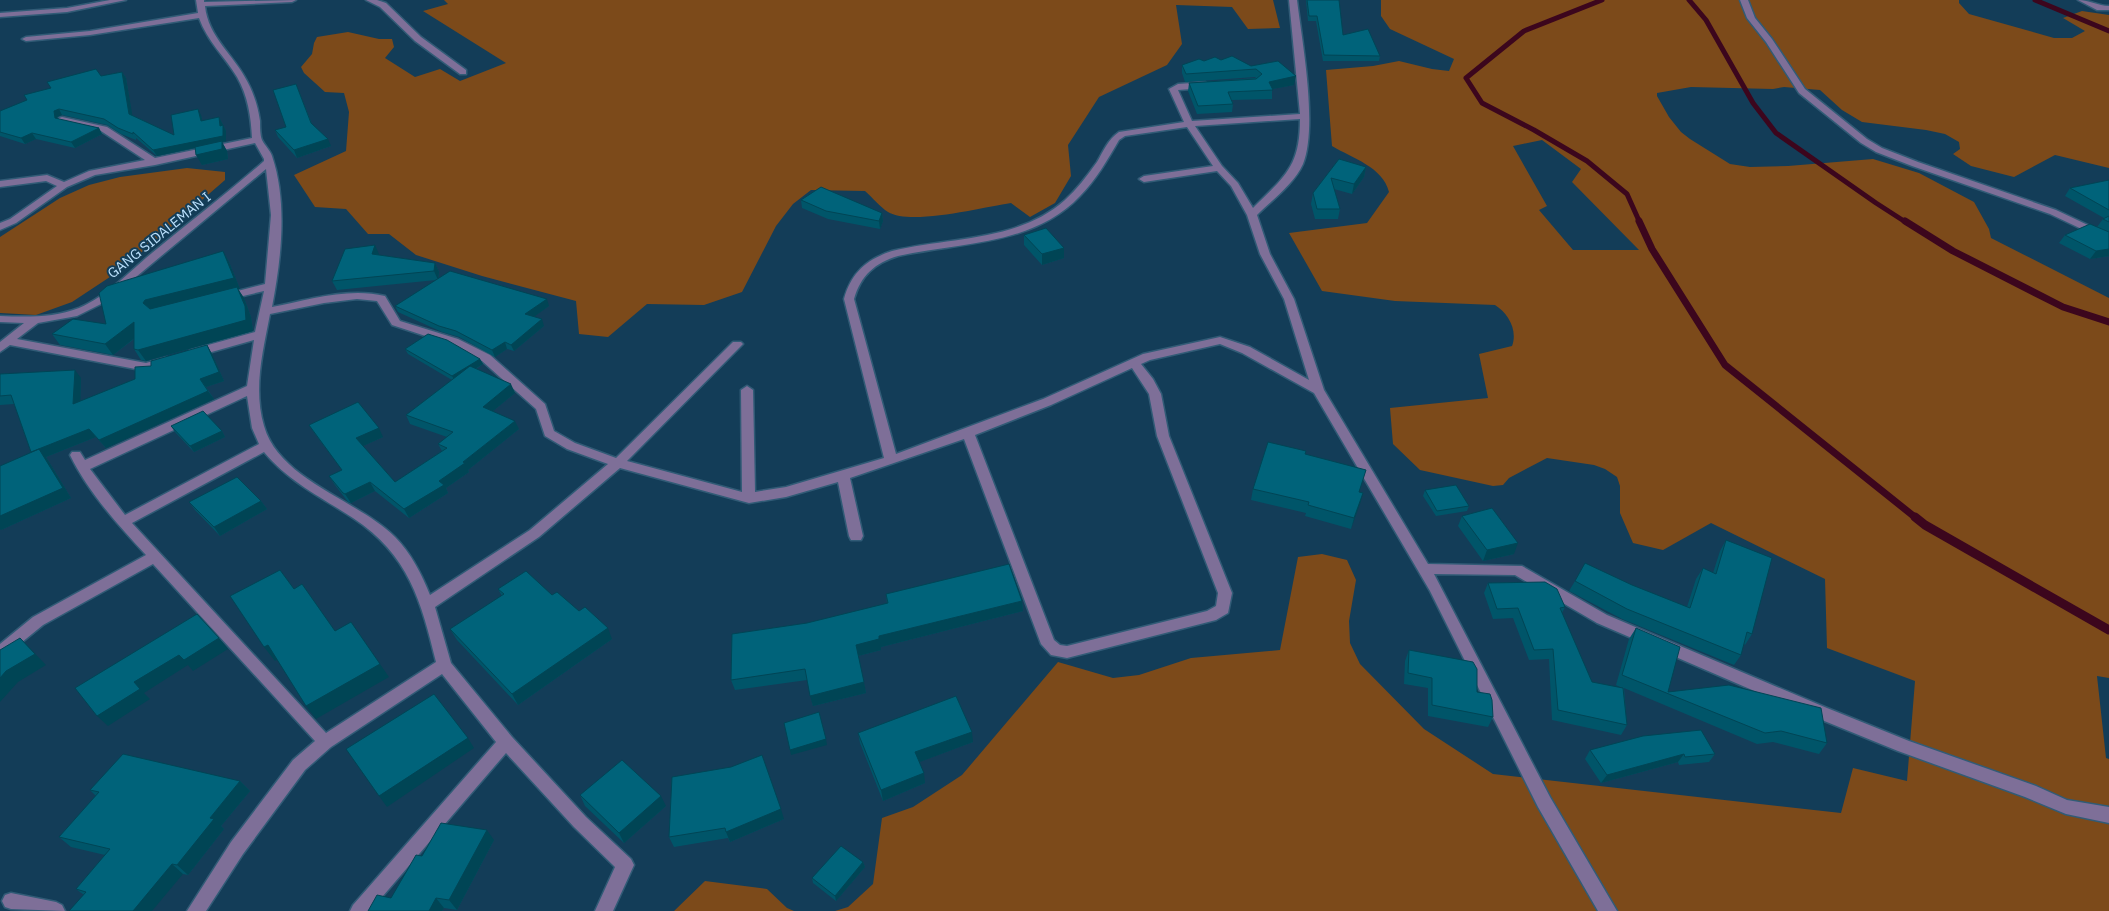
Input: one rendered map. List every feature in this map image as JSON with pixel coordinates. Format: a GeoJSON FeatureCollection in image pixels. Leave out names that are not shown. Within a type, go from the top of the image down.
{"type":"FeatureCollection","features":[{"type":"Feature","properties":{"kind":"street"},"geometry":{"type":"LineString","coordinates":[[0,15],[44,13],[122,0]]}},
{"type":"Feature","properties":{"kind":"street"},"geometry":{"type":"LineString","coordinates":[[26,39],[90,33],[201,7],[292,0]]}},
{"type":"Feature","properties":{"kind":"street"},"geometry":{"type":"LineString","coordinates":[[370,0],[383,5],[418,39],[464,72]]}},
{"type":"Feature","properties":{"kind":"street"},"geometry":{"type":"LineString","coordinates":[[1252,215],[1290,176],[1298,164],[1301,154],[1304,116],[1293,0]]}},
{"type":"Feature","properties":{"kind":"street"},"geometry":{"type":"LineString","coordinates":[[1744,0],[1750,18],[1770,41],[1802,91],[1864,141],[1879,150],[1915,164],[2052,212],[2109,239]]}},
{"type":"Feature","properties":{"kind":"street"},"geometry":{"type":"LineString","coordinates":[[2082,0],[2100,8],[2109,8]]}},
{"type":"Feature","properties":{"kind":"street"},"geometry":{"type":"LineString","coordinates":[[201,7],[208,32],[245,86],[251,100],[256,121],[257,140],[266,150],[274,187],[276,214],[270,286],[254,367],[254,400],[258,427],[265,446],[288,472],[359,516],[390,540],[413,574],[435,628],[444,665],[506,742],[580,822],[625,864],[604,911]]}},
{"type":"Feature","properties":{"kind":"street"},"geometry":{"type":"LineString","coordinates":[[1210,84],[1173,89],[1189,124],[1219,168],[1235,185],[1252,215],[1265,254],[1289,299],[1318,390],[1424,569],[1544,802],[1608,911]]}},
{"type":"Feature","properties":{"kind":"street"},"geometry":{"type":"LineString","coordinates":[[891,460],[849,299],[863,270],[882,257],[1013,231],[1044,219],[1082,191],[1116,138],[1122,134],[1189,124],[1304,116]]}},
{"type":"Feature","properties":{"kind":"street"},"geometry":{"type":"LineString","coordinates":[[62,120],[104,130],[155,162]]}},
{"type":"Feature","properties":{"kind":"street"},"geometry":{"type":"LineString","coordinates":[[0,227],[13,221],[64,185],[104,170],[155,162],[257,140]]}},
{"type":"Feature","properties":{"kind":"street","name":"GANG SIDALEMAN I"},"geometry":{"type":"LineString","coordinates":[[0,319],[35,320],[62,317],[83,310],[99,300],[240,188],[268,162]]}},
{"type":"Feature","properties":{"kind":"street"},"geometry":{"type":"LineString","coordinates":[[1144,179],[1219,168]]}},
{"type":"Feature","properties":{"kind":"street"},"geometry":{"type":"LineString","coordinates":[[0,184],[47,178],[64,185]]}},
{"type":"Feature","properties":{"kind":"street"},"geometry":{"type":"LineString","coordinates":[[214,301],[270,286]]}},
{"type":"Feature","properties":{"kind":"street"},"geometry":{"type":"LineString","coordinates":[[265,312],[354,296],[366,295],[381,298],[396,323],[459,343],[477,351],[486,358],[541,408],[549,432],[571,446],[617,463],[749,498],[786,492],[891,460],[968,433],[1047,402],[1147,357],[1220,340],[1246,350],[1318,390]]}},
{"type":"Feature","properties":{"kind":"street"},"geometry":{"type":"LineString","coordinates":[[4,344],[35,320]]}},
{"type":"Feature","properties":{"kind":"street"},"geometry":{"type":"LineString","coordinates":[[4,344],[146,367],[259,335]]}},
{"type":"Feature","properties":{"kind":"street"},"geometry":{"type":"LineString","coordinates":[[426,605],[497,560],[541,528],[617,463],[737,344]]}},
{"type":"Feature","properties":{"kind":"street"},"geometry":{"type":"LineString","coordinates":[[968,433],[1048,644],[1056,650],[1066,652],[1211,616],[1223,609],[1225,593],[1163,436],[1155,394],[1149,382],[1135,364]]}},
{"type":"Feature","properties":{"kind":"street"},"geometry":{"type":"LineString","coordinates":[[254,388],[79,461],[123,522],[325,742]]}},
{"type":"Feature","properties":{"kind":"street"},"geometry":{"type":"LineString","coordinates":[[747,390],[749,498]]}},
{"type":"Feature","properties":{"kind":"street"},"geometry":{"type":"LineString","coordinates":[[123,522],[265,446]]}},
{"type":"Feature","properties":{"kind":"street"},"geometry":{"type":"LineString","coordinates":[[843,475],[856,536]]}},
{"type":"Feature","properties":{"kind":"street"},"geometry":{"type":"LineString","coordinates":[[0,652],[38,621],[156,556]]}},
{"type":"Feature","properties":{"kind":"street"},"geometry":{"type":"LineString","coordinates":[[1424,569],[1517,570],[1602,619],[1822,713],[1904,746],[2030,791],[2066,807],[2109,815]]}},
{"type":"Feature","properties":{"kind":"street"},"geometry":{"type":"LineString","coordinates":[[196,911],[237,848],[299,765],[325,742],[444,665]]}},
{"type":"Feature","properties":{"kind":"street"},"geometry":{"type":"LineString","coordinates":[[359,911],[506,742]]}},
{"type":"Feature","properties":{"kind":"street"},"geometry":{"type":"LineString","coordinates":[[11,901],[56,911]]}},
{"type":"Feature","properties":{"kind":"shaded area"},"geometry":{"type":"Polygon","coordinates":[[[444,0],[1273,0],[1280,28],[1248,29],[1232,7],[1176,5],[1182,44],[1167,65],[1099,97],[1068,145],[1071,176],[1055,203],[1030,217],[1011,203],[948,214],[913,217],[899,216],[885,210],[865,191],[811,190],[793,204],[776,226],[742,292],[704,305],[647,304],[608,337],[579,334],[576,301],[482,276],[416,255],[389,234],[368,234],[346,209],[315,207],[294,175],[346,151],[349,112],[344,93],[325,92],[304,73],[301,67],[312,54],[317,37],[348,32],[379,39],[392,39],[394,47],[385,58],[415,77],[440,69],[460,81],[506,63],[423,11],[448,4],[444,0]]]}},
{"type":"Feature","properties":{"kind":"shaded area"},"geometry":{"type":"Polygon","coordinates":[[[1381,0],[1959,0],[1959,3],[1969,14],[2054,38],[2072,38],[2085,31],[2063,18],[2082,11],[2109,15],[2109,168],[2055,155],[2014,177],[1971,166],[1953,154],[1960,149],[1959,142],[1945,134],[1862,122],[1842,110],[1820,90],[1784,87],[1773,89],[1691,87],[1657,93],[1657,96],[1669,117],[1681,132],[1730,164],[1750,167],[1788,166],[1873,159],[1919,173],[1974,202],[1989,229],[1991,238],[2109,298],[2109,678],[2097,676],[2106,758],[2109,759],[2109,911],[835,911],[848,907],[873,884],[882,818],[913,807],[962,775],[1058,662],[1113,678],[1139,675],[1191,658],[1280,650],[1298,557],[1322,554],[1347,560],[1356,580],[1349,621],[1350,643],[1360,664],[1424,729],[1493,774],[1841,813],[1853,768],[1907,781],[1915,681],[1827,648],[1825,579],[1711,523],[1663,550],[1633,543],[1620,513],[1620,486],[1617,477],[1605,469],[1594,465],[1547,458],[1509,478],[1503,485],[1493,486],[1420,470],[1393,444],[1390,408],[1488,398],[1479,354],[1512,346],[1514,334],[1508,317],[1495,305],[1395,301],[1322,291],[1289,233],[1367,223],[1389,192],[1386,183],[1374,170],[1332,146],[1326,70],[1373,66],[1399,61],[1449,71],[1454,59],[1390,29],[1381,16],[1381,0]],[[1542,140],[1513,146],[1547,206],[1539,210],[1573,250],[1639,250],[1572,182],[1581,169],[1542,140]]]}},
{"type":"Feature","properties":{"kind":"shaded area"},"geometry":{"type":"Polygon","coordinates":[[[187,168],[225,172],[225,180],[125,267],[72,302],[36,315],[0,313],[0,237],[60,198],[89,185],[120,177],[187,168]]]}},
{"type":"Feature","properties":{"kind":"shaded area"},"geometry":{"type":"Polygon","coordinates":[[[705,881],[767,889],[787,908],[794,911],[674,911],[705,881]]]}},
{"type":"Feature","properties":{"kind":"building"},"geometry":{"type":"Polygon","coordinates":[[[1307,0],[1339,0],[1343,35],[1368,29],[1380,56],[1324,55],[1317,16],[1309,16],[1307,0]]]}},
{"type":"Feature","properties":{"kind":"building"},"geometry":{"type":"Polygon","coordinates":[[[1232,56],[1251,66],[1278,61],[1296,76],[1269,82],[1273,90],[1228,92],[1233,104],[1198,106],[1189,83],[1256,79],[1262,74],[1256,69],[1186,74],[1182,65],[1199,59],[1204,61],[1215,57],[1221,60],[1232,56]]]}},
{"type":"Feature","properties":{"kind":"building"},"geometry":{"type":"Polygon","coordinates":[[[96,69],[101,76],[122,72],[129,114],[174,135],[171,115],[198,109],[201,121],[219,117],[220,126],[223,125],[223,136],[153,150],[133,132],[133,134],[118,128],[104,119],[59,109],[54,111],[55,118],[99,128],[71,142],[32,133],[21,138],[0,132],[0,111],[27,100],[24,95],[51,88],[47,82],[96,69]]]}},
{"type":"Feature","properties":{"kind":"building"},"geometry":{"type":"Polygon","coordinates":[[[296,84],[311,123],[328,139],[294,150],[275,130],[286,127],[273,90],[296,84]]]}},
{"type":"Feature","properties":{"kind":"building"},"geometry":{"type":"Polygon","coordinates":[[[222,141],[222,149],[196,155],[195,147],[222,141]]]}},
{"type":"Feature","properties":{"kind":"building"},"geometry":{"type":"Polygon","coordinates":[[[1339,159],[1366,167],[1354,184],[1331,178],[1340,209],[1317,209],[1313,193],[1339,159]]]}},
{"type":"Feature","properties":{"kind":"building"},"geometry":{"type":"Polygon","coordinates":[[[2109,180],[2109,210],[2070,188],[2109,180]]]}},
{"type":"Feature","properties":{"kind":"building"},"geometry":{"type":"Polygon","coordinates":[[[821,187],[882,213],[879,221],[826,211],[801,200],[821,187]]]}},
{"type":"Feature","properties":{"kind":"building"},"geometry":{"type":"Polygon","coordinates":[[[2109,216],[2109,222],[2103,219],[2109,216]]]}},
{"type":"Feature","properties":{"kind":"building"},"geometry":{"type":"Polygon","coordinates":[[[2090,224],[2109,232],[2109,249],[2096,251],[2065,235],[2090,224]]]}},
{"type":"Feature","properties":{"kind":"building"},"geometry":{"type":"Polygon","coordinates":[[[1046,228],[1064,248],[1042,254],[1024,235],[1046,228]]]}},
{"type":"Feature","properties":{"kind":"building"},"geometry":{"type":"Polygon","coordinates":[[[375,245],[372,254],[435,263],[434,271],[332,281],[345,249],[375,245]]]}},
{"type":"Feature","properties":{"kind":"building"},"geometry":{"type":"Polygon","coordinates":[[[223,251],[234,278],[145,300],[143,303],[150,309],[237,287],[245,306],[246,320],[138,350],[134,349],[134,322],[105,344],[52,334],[73,319],[106,324],[99,293],[107,286],[223,251]]]}},
{"type":"Feature","properties":{"kind":"building"},"geometry":{"type":"Polygon","coordinates":[[[450,271],[547,299],[525,314],[542,319],[511,345],[505,342],[492,350],[456,331],[439,326],[395,306],[450,271]]]}},
{"type":"Feature","properties":{"kind":"building"},"geometry":{"type":"Polygon","coordinates":[[[428,334],[447,340],[480,359],[452,376],[405,349],[428,334]]]}},
{"type":"Feature","properties":{"kind":"building"},"geometry":{"type":"Polygon","coordinates":[[[207,345],[219,372],[200,379],[208,391],[99,440],[89,429],[31,452],[11,395],[0,396],[0,374],[75,370],[73,404],[135,379],[135,367],[151,366],[151,361],[207,345]]]}},
{"type":"Feature","properties":{"kind":"building"},"geometry":{"type":"Polygon","coordinates":[[[470,366],[511,384],[483,407],[515,421],[463,462],[465,463],[439,481],[444,485],[404,509],[370,482],[345,494],[343,493],[329,476],[342,470],[309,425],[358,402],[379,428],[356,438],[395,482],[447,448],[438,444],[453,432],[406,415],[470,366]]]}},
{"type":"Feature","properties":{"kind":"building"},"geometry":{"type":"Polygon","coordinates":[[[203,411],[222,431],[190,446],[171,426],[203,411]]]}},
{"type":"Feature","properties":{"kind":"building"},"geometry":{"type":"Polygon","coordinates":[[[1268,442],[1306,451],[1305,454],[1366,470],[1359,492],[1363,493],[1354,518],[1308,505],[1309,502],[1253,489],[1268,442]]]}},
{"type":"Feature","properties":{"kind":"building"},"geometry":{"type":"Polygon","coordinates":[[[39,449],[63,488],[0,516],[0,466],[39,449]]]}},
{"type":"Feature","properties":{"kind":"building"},"geometry":{"type":"Polygon","coordinates":[[[237,477],[261,501],[214,527],[189,502],[237,477]]]}},
{"type":"Feature","properties":{"kind":"building"},"geometry":{"type":"Polygon","coordinates":[[[1456,485],[1469,506],[1437,511],[1425,490],[1456,485]]]}},
{"type":"Feature","properties":{"kind":"building"},"geometry":{"type":"Polygon","coordinates":[[[1492,508],[1518,543],[1487,550],[1462,516],[1492,508]]]}},
{"type":"Feature","properties":{"kind":"building"},"geometry":{"type":"Polygon","coordinates":[[[1726,540],[1772,558],[1752,634],[1747,632],[1741,655],[1627,609],[1575,581],[1585,563],[1632,585],[1690,608],[1703,568],[1716,574],[1726,540]]]}},
{"type":"Feature","properties":{"kind":"building"},"geometry":{"type":"Polygon","coordinates":[[[1009,564],[1022,601],[879,636],[879,639],[856,645],[864,682],[810,696],[805,669],[731,680],[732,634],[807,623],[888,603],[886,594],[1009,564]]]}},
{"type":"Feature","properties":{"kind":"building"},"geometry":{"type":"Polygon","coordinates":[[[280,570],[294,589],[302,584],[335,631],[351,622],[380,664],[306,706],[268,645],[264,647],[230,596],[280,570]]]}},
{"type":"Feature","properties":{"kind":"building"},"geometry":{"type":"Polygon","coordinates":[[[526,571],[552,595],[557,592],[579,611],[585,607],[608,628],[512,694],[450,629],[504,594],[498,589],[526,571]]]}},
{"type":"Feature","properties":{"kind":"building"},"geometry":{"type":"Polygon","coordinates":[[[1545,582],[1557,589],[1565,607],[1560,608],[1592,682],[1623,688],[1627,725],[1558,710],[1553,649],[1534,650],[1518,608],[1497,609],[1488,583],[1545,582]]]}},
{"type":"Feature","properties":{"kind":"building"},"geometry":{"type":"Polygon","coordinates":[[[197,614],[219,638],[184,660],[179,655],[134,682],[140,689],[97,716],[75,688],[197,614]]]}},
{"type":"Feature","properties":{"kind":"building"},"geometry":{"type":"Polygon","coordinates":[[[1636,628],[1680,647],[1668,692],[1729,685],[1821,708],[1827,743],[1781,731],[1765,733],[1622,675],[1636,628]]]}},
{"type":"Feature","properties":{"kind":"building"},"geometry":{"type":"Polygon","coordinates":[[[20,638],[35,654],[6,671],[0,678],[0,650],[20,638]]]}},
{"type":"Feature","properties":{"kind":"building"},"geometry":{"type":"Polygon","coordinates":[[[1409,650],[1473,662],[1477,669],[1477,692],[1490,694],[1493,717],[1432,705],[1432,678],[1408,673],[1409,650]]]}},
{"type":"Feature","properties":{"kind":"building"},"geometry":{"type":"Polygon","coordinates":[[[434,694],[468,738],[379,796],[346,749],[434,694]]]}},
{"type":"Feature","properties":{"kind":"building"},"geometry":{"type":"Polygon","coordinates":[[[956,696],[972,732],[915,752],[924,773],[881,790],[858,733],[956,696]]]}},
{"type":"Feature","properties":{"kind":"building"},"geometry":{"type":"Polygon","coordinates":[[[819,712],[826,739],[790,750],[784,723],[819,712]]]}},
{"type":"Feature","properties":{"kind":"building"},"geometry":{"type":"Polygon","coordinates":[[[1701,730],[1715,754],[1685,757],[1684,754],[1607,775],[1590,750],[1643,736],[1701,730]]]}},
{"type":"Feature","properties":{"kind":"building"},"geometry":{"type":"Polygon","coordinates":[[[123,754],[240,781],[210,818],[214,819],[177,865],[172,864],[133,911],[69,911],[86,892],[76,889],[110,849],[59,837],[99,792],[90,790],[123,754]]]}},
{"type":"Feature","properties":{"kind":"building"},"geometry":{"type":"Polygon","coordinates":[[[762,755],[781,809],[726,832],[725,828],[669,837],[672,777],[731,767],[762,755]]]}},
{"type":"Feature","properties":{"kind":"building"},"geometry":{"type":"Polygon","coordinates":[[[622,760],[661,796],[619,833],[580,795],[622,760]]]}},
{"type":"Feature","properties":{"kind":"building"},"geometry":{"type":"Polygon","coordinates":[[[441,823],[487,830],[449,900],[436,898],[429,911],[368,911],[377,895],[391,898],[416,855],[422,856],[441,823]]]}},
{"type":"Feature","properties":{"kind":"building"},"geometry":{"type":"Polygon","coordinates":[[[841,846],[863,862],[835,896],[812,878],[841,846]]]}},
{"type":"Feature","properties":{"kind":"waterway"},"geometry":{"type":"LineString","coordinates":[[1602,0],[1524,31],[1466,78],[1482,103],[1534,130],[1587,161],[1627,194],[1640,223]]}},
{"type":"Feature","properties":{"kind":"waterway"},"geometry":{"type":"LineString","coordinates":[[1689,0],[1706,20],[1753,103],[1776,133],[1907,223]]}},
{"type":"Feature","properties":{"kind":"waterway"},"geometry":{"type":"LineString","coordinates":[[2035,0],[2109,31]]}},
{"type":"Feature","properties":{"kind":"waterway"},"geometry":{"type":"LineString","coordinates":[[1639,221],[1652,249],[1725,365],[1916,518]]}},
{"type":"Feature","properties":{"kind":"waterway"},"geometry":{"type":"LineString","coordinates":[[1905,221],[1953,251],[2063,307],[2109,322]]}},
{"type":"Feature","properties":{"kind":"waterway"},"geometry":{"type":"LineString","coordinates":[[1915,517],[1925,525],[2109,630]]}}]}
